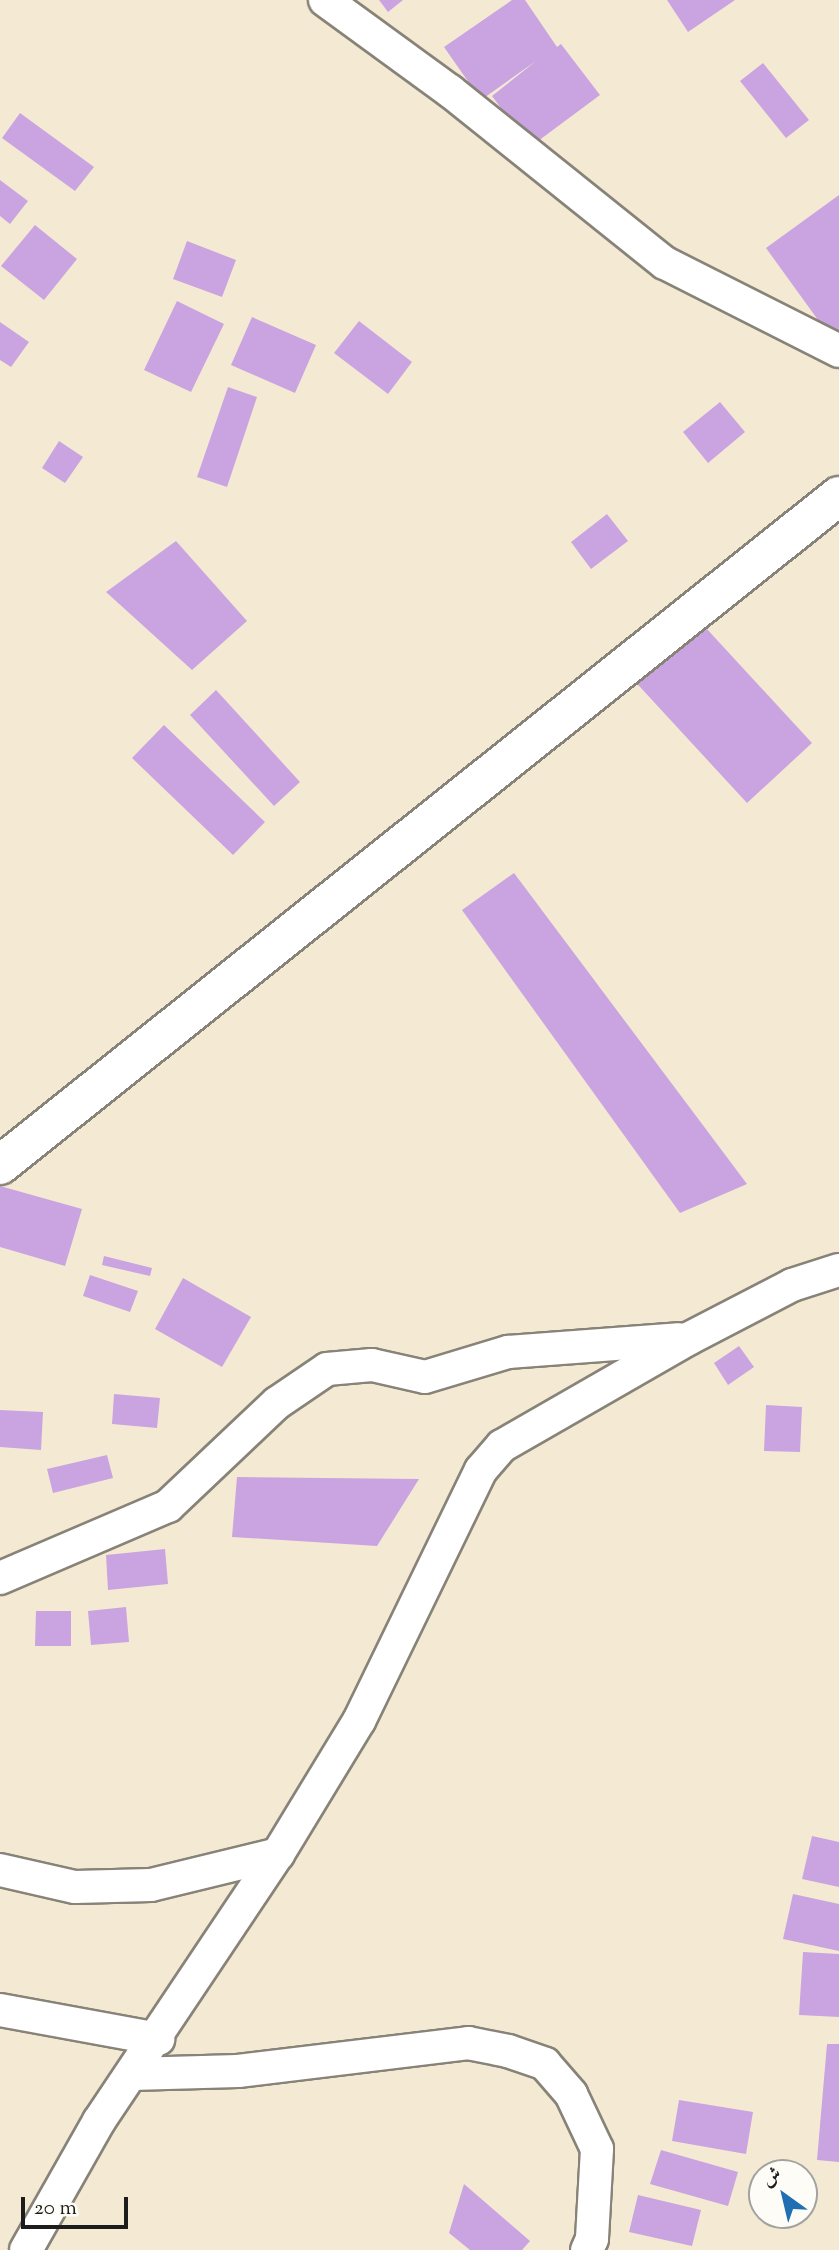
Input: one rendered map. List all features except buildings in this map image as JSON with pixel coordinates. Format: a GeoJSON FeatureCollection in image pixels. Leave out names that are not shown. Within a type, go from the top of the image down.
{"type":"FeatureCollection","features":[{"type":"Feature","properties":{"kind":"street"},"geometry":{"type":"LineString","coordinates":[[325,0],[450,91],[665,263],[839,351]]}},
{"type":"Feature","properties":{"kind":"street"},"geometry":{"type":"LineString","coordinates":[[0,1165],[839,496]]}},
{"type":"Feature","properties":{"kind":"street"},"geometry":{"type":"LineString","coordinates":[[26,2250],[99,2121],[158,2039],[278,1854],[359,1721],[481,1470],[502,1446],[688,1339],[792,1285],[839,1270]]}},
{"type":"Feature","properties":{"kind":"street"},"geometry":{"type":"LineString","coordinates":[[0,1578],[169,1506],[277,1403],[327,1370],[372,1364],[425,1377],[508,1352],[688,1339]]}},
{"type":"Feature","properties":{"kind":"street"},"geometry":{"type":"LineString","coordinates":[[0,1870],[75,1887],[151,1885],[278,1854]]}},
{"type":"Feature","properties":{"kind":"street"},"geometry":{"type":"LineString","coordinates":[[0,2010],[158,2039]]}},
{"type":"Feature","properties":{"kind":"street"},"geometry":{"type":"LineString","coordinates":[[132,2074],[238,2071],[468,2043],[545,2064],[570,2094],[597,2149],[592,2239],[587,2250]]}}]}
